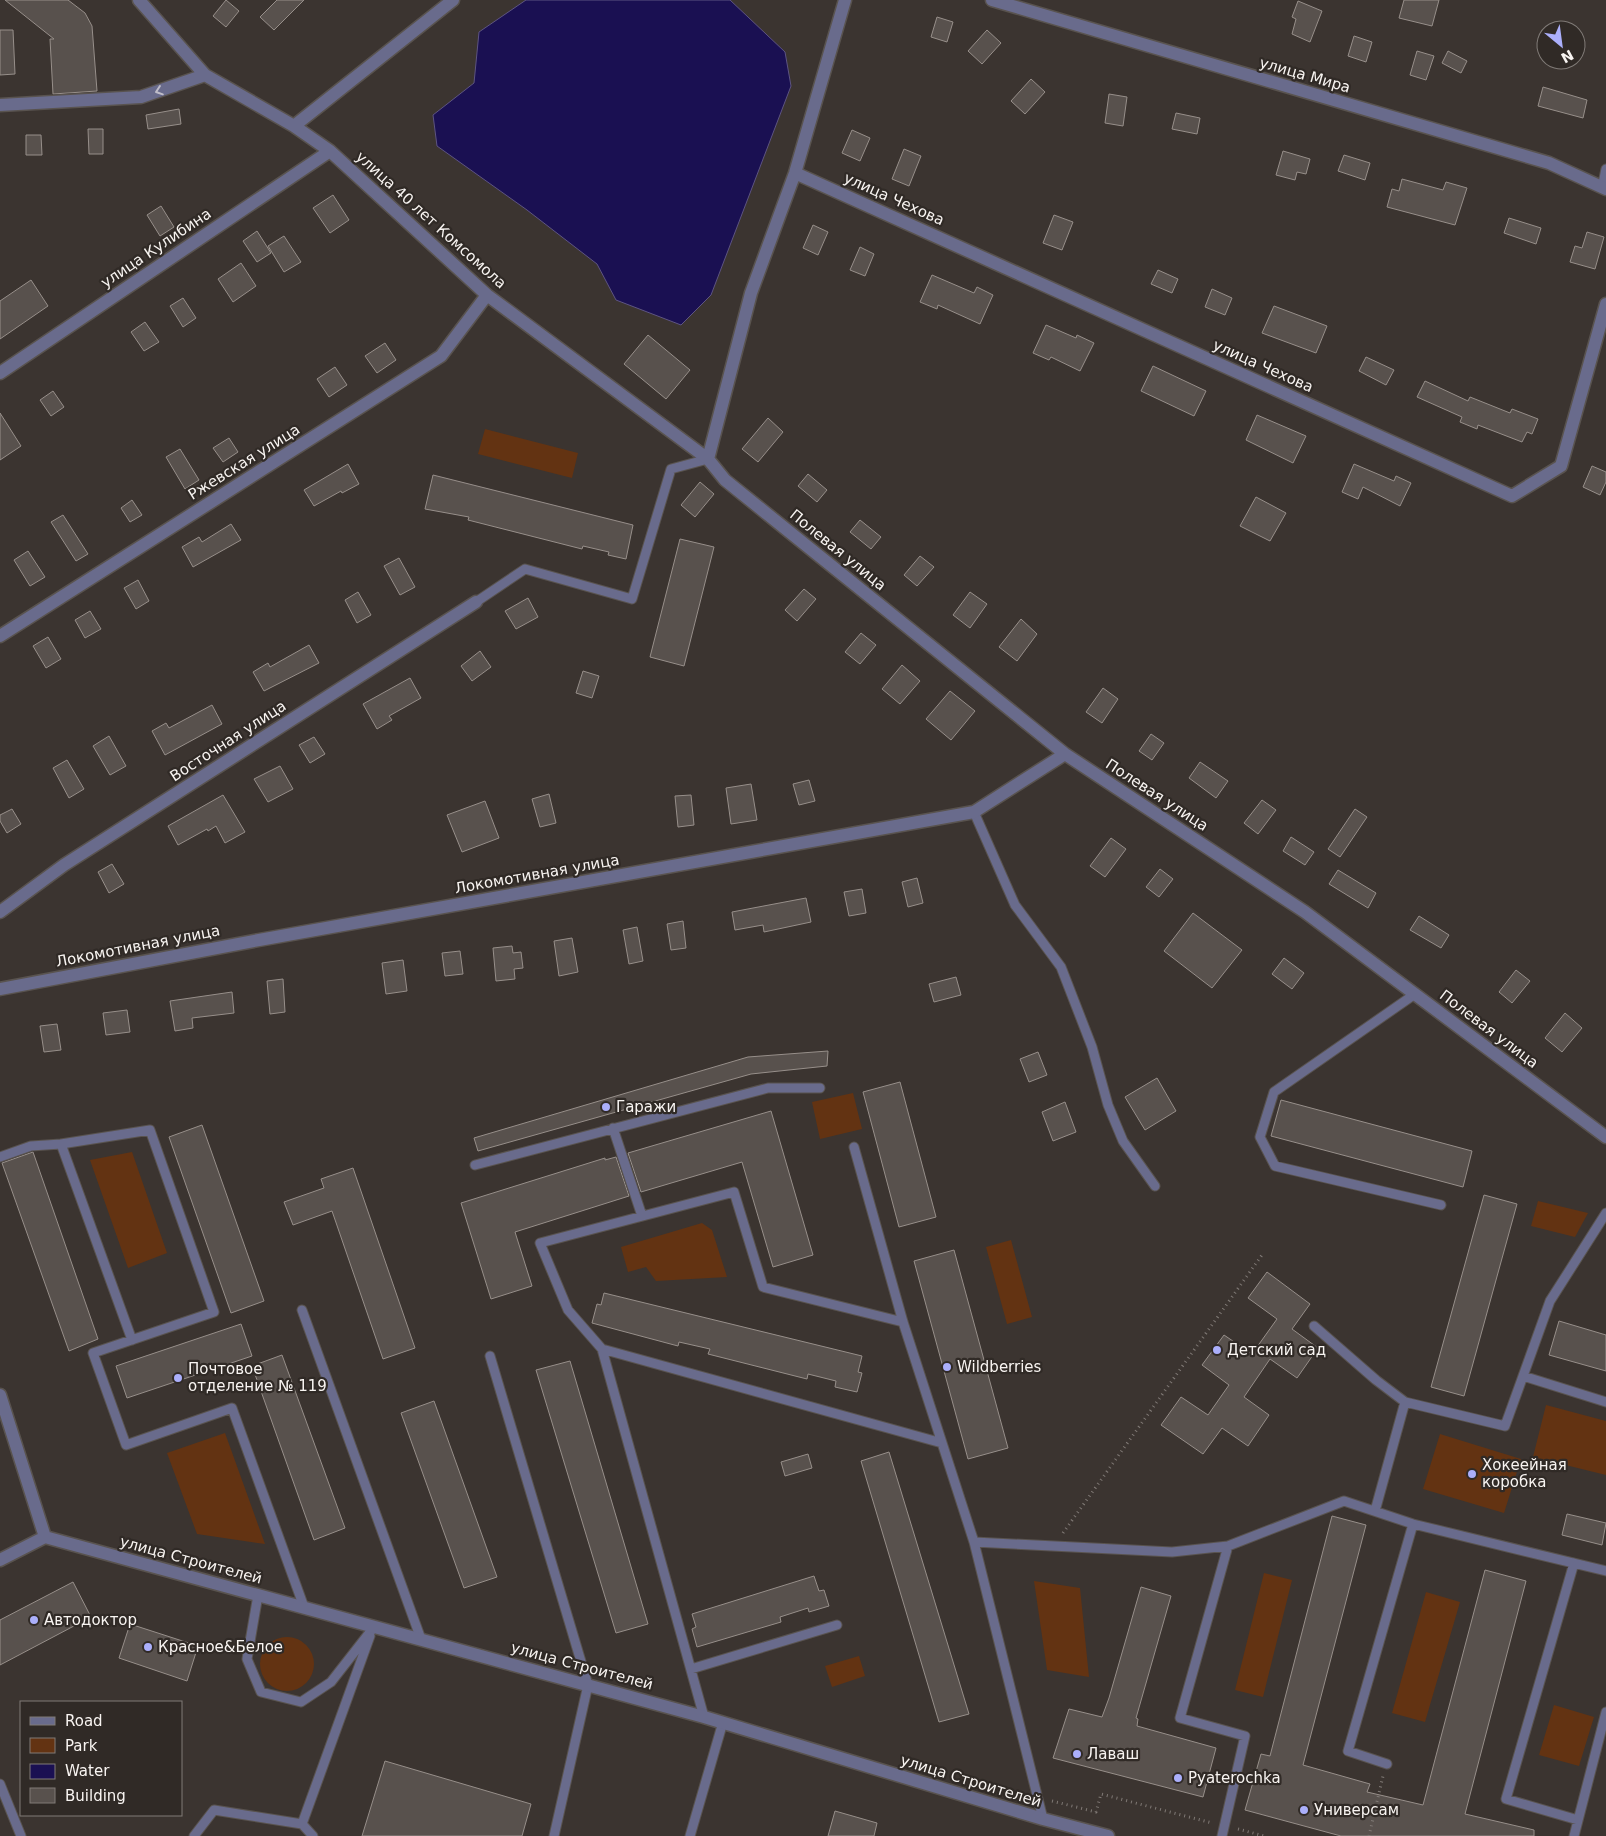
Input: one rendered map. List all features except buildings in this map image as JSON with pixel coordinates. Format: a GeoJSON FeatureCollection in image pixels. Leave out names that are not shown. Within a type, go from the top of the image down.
{"type":"FeatureCollection","features":[{"type":"Feature","properties":{"kind":"street","name":"улица 40 лет Комсомола"},"geometry":{"type":"LineString","coordinates":[[139,0],[205,75],[294,126],[330,151],[488,295],[708,460]]}},
{"type":"Feature","properties":{"kind":"street"},"geometry":{"type":"LineString","coordinates":[[294,126],[453,0]]}},
{"type":"Feature","properties":{"kind":"street"},"geometry":{"type":"LineString","coordinates":[[708,460],[751,293],[795,173],[845,0]]}},
{"type":"Feature","properties":{"kind":"street","name":"улица Мира"},"geometry":{"type":"LineString","coordinates":[[992,0],[1549,163],[1604,188]]}},
{"type":"Feature","properties":{"kind":"street"},"geometry":{"type":"LineString","coordinates":[[0,105],[141,97],[205,75]]}},
{"type":"Feature","properties":{"kind":"street","name":"улица Кулибина"},"geometry":{"type":"LineString","coordinates":[[0,373],[330,151]]}},
{"type":"Feature","properties":{"kind":"street","name":"улица Чехова"},"geometry":{"type":"LineString","coordinates":[[795,173],[1512,496],[1561,466],[1606,304]]}},
{"type":"Feature","properties":{"kind":"street","name":"Ржевская улица"},"geometry":{"type":"LineString","coordinates":[[0,636],[441,356],[488,295]]}},
{"type":"Feature","properties":{"kind":"street","name":"Полевая улица"},"geometry":{"type":"LineString","coordinates":[[708,460],[725,480],[1065,754],[1305,912],[1606,1136]]}},
{"type":"Feature","properties":{"kind":"street","name":"Восточная улица"},"geometry":{"type":"LineString","coordinates":[[0,912],[64,865],[476,602]]}},
{"type":"Feature","properties":{"kind":"street","name":"Локомотивная улица"},"geometry":{"type":"LineString","coordinates":[[0,989],[259,940],[974,812],[1065,754]]}},
{"type":"Feature","properties":{"kind":"street"},"geometry":{"type":"LineString","coordinates":[[0,1395],[45,1537],[0,1560]]}},
{"type":"Feature","properties":{"kind":"street","name":"улица Строителей"},"geometry":{"type":"LineString","coordinates":[[45,1537],[723,1722],[1043,1819],[1108,1836]]}},
{"type":"Feature","properties":{"kind":"lane"},"geometry":{"type":"LineString","coordinates":[[1604,188],[1606,169]]}},
{"type":"Feature","properties":{"kind":"lane"},"geometry":{"type":"LineString","coordinates":[[476,602],[525,569],[632,599],[671,469],[708,460]]}},
{"type":"Feature","properties":{"kind":"lane"},"geometry":{"type":"LineString","coordinates":[[974,812],[1015,904],[1061,968],[1092,1046],[1108,1104],[1123,1141],[1155,1186]]}},
{"type":"Feature","properties":{"kind":"lane"},"geometry":{"type":"LineString","coordinates":[[1415,994],[1274,1092],[1260,1137],[1275,1166],[1441,1206]]}},
{"type":"Feature","properties":{"kind":"lane"},"geometry":{"type":"LineString","coordinates":[[476,1165],[768,1088],[820,1088]]}},
{"type":"Feature","properties":{"kind":"lane"},"geometry":{"type":"LineString","coordinates":[[613,1128],[642,1216]]}},
{"type":"Feature","properties":{"kind":"lane"},"geometry":{"type":"LineString","coordinates":[[0,1157],[31,1146],[61,1144],[150,1130],[214,1312],[93,1353],[126,1445],[232,1408],[304,1608]]}},
{"type":"Feature","properties":{"kind":"lane"},"geometry":{"type":"LineString","coordinates":[[61,1144],[132,1340]]}},
{"type":"Feature","properties":{"kind":"lane"},"geometry":{"type":"LineString","coordinates":[[854,1147],[903,1322],[974,1542],[1043,1819]]}},
{"type":"Feature","properties":{"kind":"lane"},"geometry":{"type":"LineString","coordinates":[[704,1717],[602,1349],[568,1310],[540,1243],[734,1192],[763,1287],[903,1322]]}},
{"type":"Feature","properties":{"kind":"lane"},"geometry":{"type":"LineString","coordinates":[[1314,1326],[1376,1380],[1405,1402],[1505,1426],[1550,1301],[1606,1213]]}},
{"type":"Feature","properties":{"kind":"lane"},"geometry":{"type":"LineString","coordinates":[[302,1310],[421,1639]]}},
{"type":"Feature","properties":{"kind":"lane"},"geometry":{"type":"LineString","coordinates":[[602,1349],[942,1443]]}},
{"type":"Feature","properties":{"kind":"lane"},"geometry":{"type":"LineString","coordinates":[[490,1356],[588,1685],[554,1836]]}},
{"type":"Feature","properties":{"kind":"lane"},"geometry":{"type":"LineString","coordinates":[[1523,1376],[1606,1402]]}},
{"type":"Feature","properties":{"kind":"lane"},"geometry":{"type":"LineString","coordinates":[[1375,1511],[1405,1402]]}},
{"type":"Feature","properties":{"kind":"lane"},"geometry":{"type":"LineString","coordinates":[[974,1542],[1172,1552],[1228,1546],[1344,1501],[1413,1524],[1606,1571]]}},
{"type":"Feature","properties":{"kind":"lane"},"geometry":{"type":"LineString","coordinates":[[1386,1764],[1348,1751],[1413,1524]]}},
{"type":"Feature","properties":{"kind":"lane"},"geometry":{"type":"LineString","coordinates":[[1222,1836],[1245,1736],[1180,1718],[1228,1546]]}},
{"type":"Feature","properties":{"kind":"lane"},"geometry":{"type":"LineString","coordinates":[[1574,1563],[1506,1799],[1578,1820]]}},
{"type":"Feature","properties":{"kind":"lane"},"geometry":{"type":"LineString","coordinates":[[258,1595],[246,1659],[261,1692],[301,1702],[331,1682],[374,1626]]}},
{"type":"Feature","properties":{"kind":"lane"},"geometry":{"type":"LineString","coordinates":[[691,1669],[837,1625]]}},
{"type":"Feature","properties":{"kind":"lane"},"geometry":{"type":"LineString","coordinates":[[302,1824],[374,1626]]}},
{"type":"Feature","properties":{"kind":"lane"},"geometry":{"type":"LineString","coordinates":[[1574,1836],[1606,1712]]}},
{"type":"Feature","properties":{"kind":"lane"},"geometry":{"type":"LineString","coordinates":[[690,1836],[723,1722]]}},
{"type":"Feature","properties":{"kind":"lane"},"geometry":{"type":"LineString","coordinates":[[0,1784],[21,1836]]}},
{"type":"Feature","properties":{"kind":"lane"},"geometry":{"type":"LineString","coordinates":[[194,1836],[214,1810],[302,1824],[313,1836]]}},
{"type":"Feature","properties":{"kind":"path"},"geometry":{"type":"LineString","coordinates":[[1054,1546],[1262,1255]]}},
{"type":"Feature","properties":{"kind":"path"},"geometry":{"type":"LineString","coordinates":[[1369,1836],[1386,1764]]}},
{"type":"Feature","properties":{"kind":"path"},"geometry":{"type":"LineString","coordinates":[[1037,1798],[1096,1812],[1101,1794],[1264,1836]]}},
{"type":"Feature","properties":{"kind":"green space"},"geometry":{"type":"Polygon","coordinates":[[[485,429],[578,453],[572,478],[478,454],[485,429]]]}},
{"type":"Feature","properties":{"kind":"green space"},"geometry":{"type":"Polygon","coordinates":[[[853,1093],[862,1129],[820,1139],[812,1102],[853,1093]]]}},
{"type":"Feature","properties":{"kind":"green space"},"geometry":{"type":"Polygon","coordinates":[[[132,1152],[167,1253],[128,1268],[90,1160],[132,1152]]]}},
{"type":"Feature","properties":{"kind":"green space"},"geometry":{"type":"Polygon","coordinates":[[[1538,1201],[1588,1213],[1575,1237],[1531,1226],[1538,1201]]]}},
{"type":"Feature","properties":{"kind":"green space"},"geometry":{"type":"Polygon","coordinates":[[[702,1223],[712,1230],[727,1277],[656,1281],[646,1267],[628,1272],[621,1247],[702,1223]]]}},
{"type":"Feature","properties":{"kind":"green space"},"geometry":{"type":"Polygon","coordinates":[[[1011,1240],[1032,1317],[1007,1324],[986,1247],[1011,1240]]]}},
{"type":"Feature","properties":{"kind":"green space"},"geometry":{"type":"Polygon","coordinates":[[[1546,1405],[1606,1421],[1606,1475],[1533,1457],[1546,1405]]]}},
{"type":"Feature","properties":{"kind":"green space"},"geometry":{"type":"Polygon","coordinates":[[[225,1433],[265,1544],[197,1534],[167,1453],[225,1433]]]}},
{"type":"Feature","properties":{"kind":"green space","name":"Хокеейная коробка"},"geometry":{"type":"Polygon","coordinates":[[[1440,1434],[1521,1459],[1504,1513],[1423,1489],[1440,1434]]]}},
{"type":"Feature","properties":{"kind":"green space"},"geometry":{"type":"Polygon","coordinates":[[[1264,1573],[1292,1580],[1263,1697],[1235,1690],[1264,1573]]]}},
{"type":"Feature","properties":{"kind":"green space"},"geometry":{"type":"Polygon","coordinates":[[[1034,1581],[1080,1588],[1089,1677],[1047,1670],[1034,1581]]]}},
{"type":"Feature","properties":{"kind":"green space"},"geometry":{"type":"Polygon","coordinates":[[[1426,1592],[1460,1602],[1425,1722],[1392,1713],[1426,1592]]]}},
{"type":"Feature","properties":{"kind":"green space"},"geometry":{"type":"Polygon","coordinates":[[[282,1637],[292,1637],[302,1641],[310,1649],[314,1664],[310,1679],[302,1687],[292,1691],[282,1691],[272,1687],[264,1679],[260,1669],[260,1659],[264,1649],[272,1641],[282,1637]]]}},
{"type":"Feature","properties":{"kind":"green space"},"geometry":{"type":"Polygon","coordinates":[[[859,1656],[865,1676],[832,1687],[825,1666],[859,1656]]]}},
{"type":"Feature","properties":{"kind":"green space"},"geometry":{"type":"Polygon","coordinates":[[[1554,1705],[1594,1717],[1579,1766],[1539,1755],[1554,1705]]]}},
{"type":"Feature","properties":{"kind":"water"},"geometry":{"type":"Polygon","coordinates":[[[526,0],[730,0],[785,52],[791,86],[711,295],[681,325],[616,300],[597,264],[527,210],[437,146],[433,115],[474,83],[479,32],[526,0]]]}},
{"type":"Feature","properties":{"kind":"place","name":"Гаражи"},"geometry":{"type":"Point","coordinates":[606,1107]}},
{"type":"Feature","properties":{"kind":"place","name":"Детский сад"},"geometry":{"type":"Point","coordinates":[1217,1350]}},
{"type":"Feature","properties":{"kind":"place","name":"Wildberries"},"geometry":{"type":"Point","coordinates":[947,1367]}},
{"type":"Feature","properties":{"kind":"place","name":"Почтовое отделение № 119"},"geometry":{"type":"Point","coordinates":[178,1378]}},
{"type":"Feature","properties":{"kind":"place","name":"Хокеейная коробка"},"geometry":{"type":"Point","coordinates":[1472,1474]}},
{"type":"Feature","properties":{"kind":"place","name":"Автодоктор"},"geometry":{"type":"Point","coordinates":[34,1620]}},
{"type":"Feature","properties":{"kind":"place","name":"Красное&Белое"},"geometry":{"type":"Point","coordinates":[148,1647]}},
{"type":"Feature","properties":{"kind":"place","name":"Лаваш"},"geometry":{"type":"Point","coordinates":[1077,1754]}},
{"type":"Feature","properties":{"kind":"place","name":"Pyaterochka"},"geometry":{"type":"Point","coordinates":[1178,1778]}},
{"type":"Feature","properties":{"kind":"place","name":"Универсам"},"geometry":{"type":"Point","coordinates":[1304,1810]}}]}
